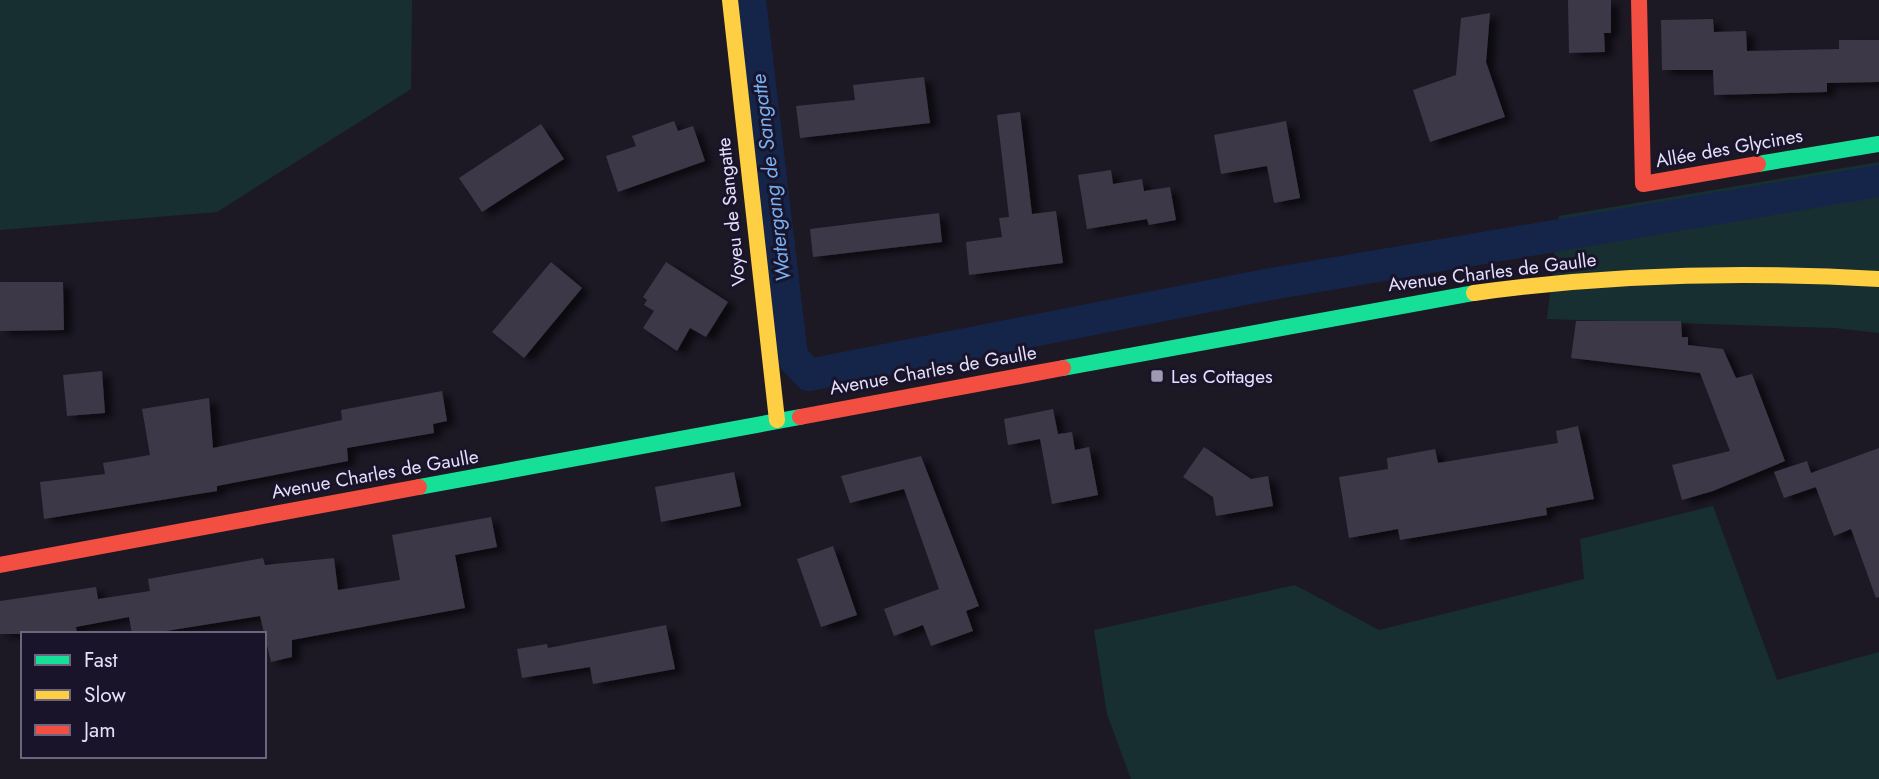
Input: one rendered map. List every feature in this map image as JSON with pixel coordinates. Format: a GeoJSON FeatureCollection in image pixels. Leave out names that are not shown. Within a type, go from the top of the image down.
{"type":"FeatureCollection","features":[{"type":"Feature","properties":{"kind":"main road","name":"Voyeu de Sangatte"},"geometry":{"type":"LineString","coordinates":[[730,0],[777,420]]}},
{"type":"Feature","properties":{"kind":"main road","name":"Allée des Glycines"},"geometry":{"type":"LineString","coordinates":[[1639,0],[1643,184],[1879,144]]}},
{"type":"Feature","properties":{"kind":"main road","name":"Avenue Charles de Gaulle"},"geometry":{"type":"LineString","coordinates":[[0,565],[1389,306],[1504,288],[1669,275],[1797,274],[1879,279]]}},
{"type":"Feature","properties":{"kind":"green space"},"geometry":{"type":"Polygon","coordinates":[[[0,0],[412,0],[411,89],[217,212],[0,230],[0,0]]]}},
{"type":"Feature","properties":{"kind":"green space"},"geometry":{"type":"Polygon","coordinates":[[[1879,162],[1879,333],[1835,328],[1547,319],[1559,216],[1879,162]]]}},
{"type":"Feature","properties":{"kind":"green space"},"geometry":{"type":"Polygon","coordinates":[[[1713,506],[1777,680],[1879,652],[1879,779],[1131,779],[1107,714],[1094,630],[1295,585],[1379,630],[1584,579],[1580,539],[1713,506]]]}},
{"type":"Feature","properties":{"kind":"building"},"geometry":{"type":"Polygon","coordinates":[[[1568,0],[1611,0],[1611,33],[1604,33],[1605,52],[1569,53],[1568,0]]]}},
{"type":"Feature","properties":{"kind":"building"},"geometry":{"type":"Polygon","coordinates":[[[1490,13],[1486,62],[1505,117],[1430,142],[1413,90],[1456,75],[1461,18],[1490,13]]]}},
{"type":"Feature","properties":{"kind":"building"},"geometry":{"type":"Polygon","coordinates":[[[1713,19],[1714,32],[1746,31],[1747,51],[1839,49],[1839,40],[1879,40],[1879,82],[1827,83],[1827,92],[1714,95],[1713,70],[1662,70],[1661,20],[1713,19]]]}},
{"type":"Feature","properties":{"kind":"building"},"geometry":{"type":"Polygon","coordinates":[[[924,77],[930,123],[800,138],[796,106],[855,100],[853,85],[924,77]]]}},
{"type":"Feature","properties":{"kind":"building"},"geometry":{"type":"Polygon","coordinates":[[[1020,112],[1032,214],[1056,211],[1063,263],[969,275],[966,242],[1002,237],[999,218],[1009,217],[997,115],[1020,112]]]}},
{"type":"Feature","properties":{"kind":"building"},"geometry":{"type":"Polygon","coordinates":[[[674,121],[678,131],[693,126],[705,161],[618,192],[606,156],[636,146],[632,136],[674,121]]]}},
{"type":"Feature","properties":{"kind":"building"},"geometry":{"type":"Polygon","coordinates":[[[1286,121],[1300,198],[1274,203],[1267,166],[1221,174],[1214,135],[1286,121]]]}},
{"type":"Feature","properties":{"kind":"building"},"geometry":{"type":"Polygon","coordinates":[[[541,124],[564,159],[482,212],[459,178],[541,124]]]}},
{"type":"Feature","properties":{"kind":"building"},"geometry":{"type":"Polygon","coordinates":[[[1111,170],[1113,184],[1142,179],[1144,191],[1170,187],[1176,220],[1149,225],[1147,219],[1087,229],[1078,175],[1111,170]]]}},
{"type":"Feature","properties":{"kind":"building"},"geometry":{"type":"Polygon","coordinates":[[[939,213],[942,242],[813,257],[810,229],[939,213]]]}},
{"type":"Feature","properties":{"kind":"building"},"geometry":{"type":"Polygon","coordinates":[[[551,262],[582,288],[524,358],[492,332],[551,262]]]}},
{"type":"Feature","properties":{"kind":"building"},"geometry":{"type":"Polygon","coordinates":[[[666,262],[728,302],[706,337],[690,328],[677,351],[643,328],[654,311],[644,305],[647,300],[643,297],[666,262]]]}},
{"type":"Feature","properties":{"kind":"building"},"geometry":{"type":"Polygon","coordinates":[[[0,282],[63,282],[64,330],[0,331],[0,282]]]}},
{"type":"Feature","properties":{"kind":"building"},"geometry":{"type":"Polygon","coordinates":[[[1576,321],[1681,321],[1682,337],[1688,337],[1688,345],[1723,349],[1736,378],[1752,374],[1785,461],[1713,491],[1682,500],[1672,465],[1730,451],[1700,373],[1571,358],[1576,321]]]}},
{"type":"Feature","properties":{"kind":"building"},"geometry":{"type":"Polygon","coordinates":[[[102,371],[105,413],[67,416],[63,375],[102,371]]]}},
{"type":"Feature","properties":{"kind":"building"},"geometry":{"type":"Polygon","coordinates":[[[442,391],[447,421],[433,424],[434,433],[347,448],[348,461],[217,486],[217,491],[44,519],[40,482],[105,474],[103,463],[150,455],[142,409],[209,398],[213,448],[342,420],[341,410],[442,391]]]}},
{"type":"Feature","properties":{"kind":"building"},"geometry":{"type":"Polygon","coordinates":[[[1053,409],[1058,434],[1072,432],[1075,450],[1089,447],[1098,495],[1052,504],[1040,439],[1008,445],[1004,419],[1053,409]]]}},
{"type":"Feature","properties":{"kind":"building"},"geometry":{"type":"Polygon","coordinates":[[[1578,426],[1594,499],[1546,508],[1547,515],[1400,540],[1398,529],[1349,538],[1339,477],[1388,469],[1387,458],[1435,449],[1438,463],[1558,443],[1556,431],[1578,426]]]}},
{"type":"Feature","properties":{"kind":"building"},"geometry":{"type":"Polygon","coordinates":[[[1204,447],[1251,479],[1268,476],[1273,506],[1216,516],[1213,497],[1183,477],[1204,447]]]}},
{"type":"Feature","properties":{"kind":"building"},"geometry":{"type":"Polygon","coordinates":[[[1879,448],[1879,597],[1876,598],[1851,529],[1834,536],[1816,487],[1784,498],[1774,472],[1807,461],[1811,473],[1879,448]]]}},
{"type":"Feature","properties":{"kind":"building"},"geometry":{"type":"Polygon","coordinates":[[[921,456],[979,606],[966,611],[973,631],[931,646],[923,625],[894,636],[884,609],[939,589],[904,489],[850,503],[841,476],[921,456]]]}},
{"type":"Feature","properties":{"kind":"building"},"geometry":{"type":"Polygon","coordinates":[[[734,472],[741,506],[661,522],[655,487],[734,472]]]}},
{"type":"Feature","properties":{"kind":"building"},"geometry":{"type":"Polygon","coordinates":[[[491,517],[497,547],[455,555],[465,608],[292,640],[292,657],[271,662],[266,632],[260,616],[160,632],[132,632],[129,617],[76,627],[77,632],[0,634],[0,601],[96,587],[98,599],[150,591],[148,579],[263,558],[265,565],[334,558],[338,590],[400,580],[392,535],[491,517]]]}},
{"type":"Feature","properties":{"kind":"building"},"geometry":{"type":"Polygon","coordinates":[[[833,546],[857,615],[821,627],[797,559],[833,546]]]}},
{"type":"Feature","properties":{"kind":"building"},"geometry":{"type":"Polygon","coordinates":[[[666,625],[675,669],[593,684],[590,667],[522,678],[517,649],[547,644],[548,648],[666,625]]]}},
{"type":"Feature","properties":{"kind":"waterway","name":"Watergang de Sangatte"},"geometry":{"type":"LineString","coordinates":[[750,0],[792,357],[809,375],[1271,284],[1879,181]]}},
{"type":"Feature","properties":{"kind":"traffic: fast"},"geometry":{"type":"LineString","coordinates":[[1758,164],[1879,144]]}},
{"type":"Feature","properties":{"kind":"traffic: fast"},"geometry":{"type":"LineString","coordinates":[[1063,368],[1474,293]]}},
{"type":"Feature","properties":{"kind":"traffic: fast"},"geometry":{"type":"LineString","coordinates":[[419,487],[800,417]]}},
{"type":"Feature","properties":{"kind":"traffic: slow"},"geometry":{"type":"LineString","coordinates":[[730,0],[777,420]]}},
{"type":"Feature","properties":{"kind":"traffic: slow"},"geometry":{"type":"LineString","coordinates":[[1474,293],[1575,282],[1676,276],[1778,275],[1879,279]]}},
{"type":"Feature","properties":{"kind":"traffic: jam"},"geometry":{"type":"LineString","coordinates":[[1639,0],[1643,184],[1758,164]]}},
{"type":"Feature","properties":{"kind":"traffic: jam"},"geometry":{"type":"LineString","coordinates":[[800,417],[1063,368]]}},
{"type":"Feature","properties":{"kind":"traffic: jam"},"geometry":{"type":"LineString","coordinates":[[0,565],[419,487]]}},
{"type":"Feature","properties":{"kind":"place","name":"Les Cottages"},"geometry":{"type":"Point","coordinates":[1157,376]}}]}
